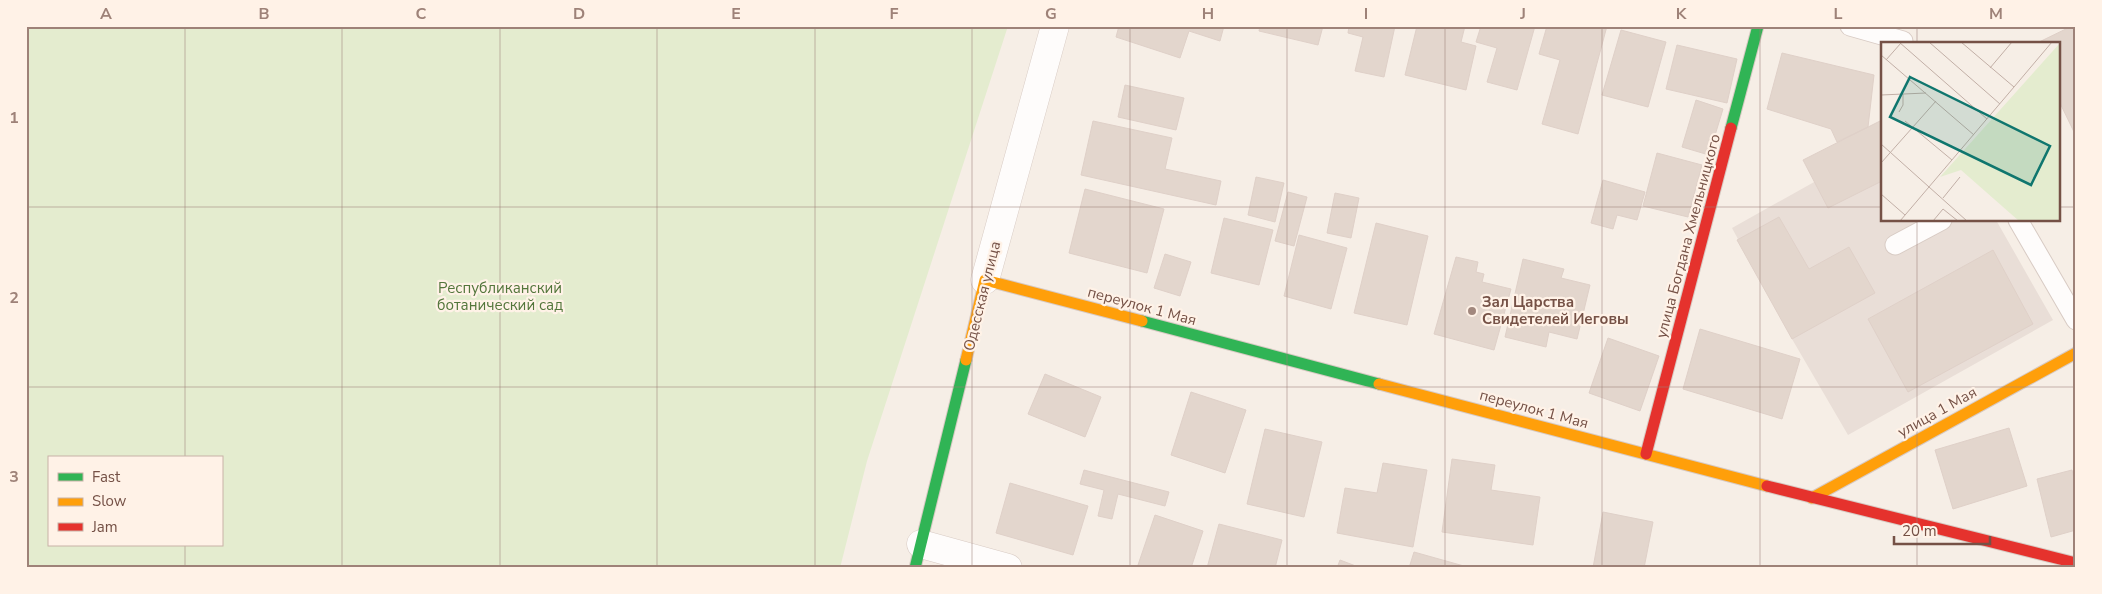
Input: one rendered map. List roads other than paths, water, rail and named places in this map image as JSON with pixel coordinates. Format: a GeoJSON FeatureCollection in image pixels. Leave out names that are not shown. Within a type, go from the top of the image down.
{"type":"FeatureCollection","features":[{"type":"Feature","properties":{"kind":"street","name":"Одесская улица"},"geometry":{"type":"LineString","coordinates":[[918,556],[985,280],[1055,26]]}},
{"type":"Feature","properties":{"kind":"street","name":"улица Богдана Хмельницкого"},"geometry":{"type":"LineString","coordinates":[[1646,454],[1758,26]]}},
{"type":"Feature","properties":{"kind":"street","name":"переулок 1 Мая"},"geometry":{"type":"LineString","coordinates":[[985,280],[1812,498],[2076,563]]}},
{"type":"Feature","properties":{"kind":"street","name":"улица 1 Мая"},"geometry":{"type":"LineString","coordinates":[[1812,498],[2076,353]]}},
{"type":"Feature","properties":{"kind":"street"},"geometry":{"type":"LineString","coordinates":[[918,556],[1008,568]]}},
{"type":"Feature","properties":{"kind":"lane"},"geometry":{"type":"LineString","coordinates":[[1850,26],[1903,41]]}},
{"type":"Feature","properties":{"kind":"lane"},"geometry":{"type":"LineString","coordinates":[[1895,245],[1940,221]]}},
{"type":"Feature","properties":{"kind":"lane"},"geometry":{"type":"LineString","coordinates":[[2019,221],[2076,320]]}},
{"type":"Feature","properties":{"kind":"place","name":"Зал Царства Свидетелей Иеговы"},"geometry":{"type":"Point","coordinates":[1472,311]}},
{"type":"Feature","properties":{"kind":"park label","name":"Республиканский ботанический сад"},"geometry":{"type":"Point","coordinates":[500,296]}}]}
